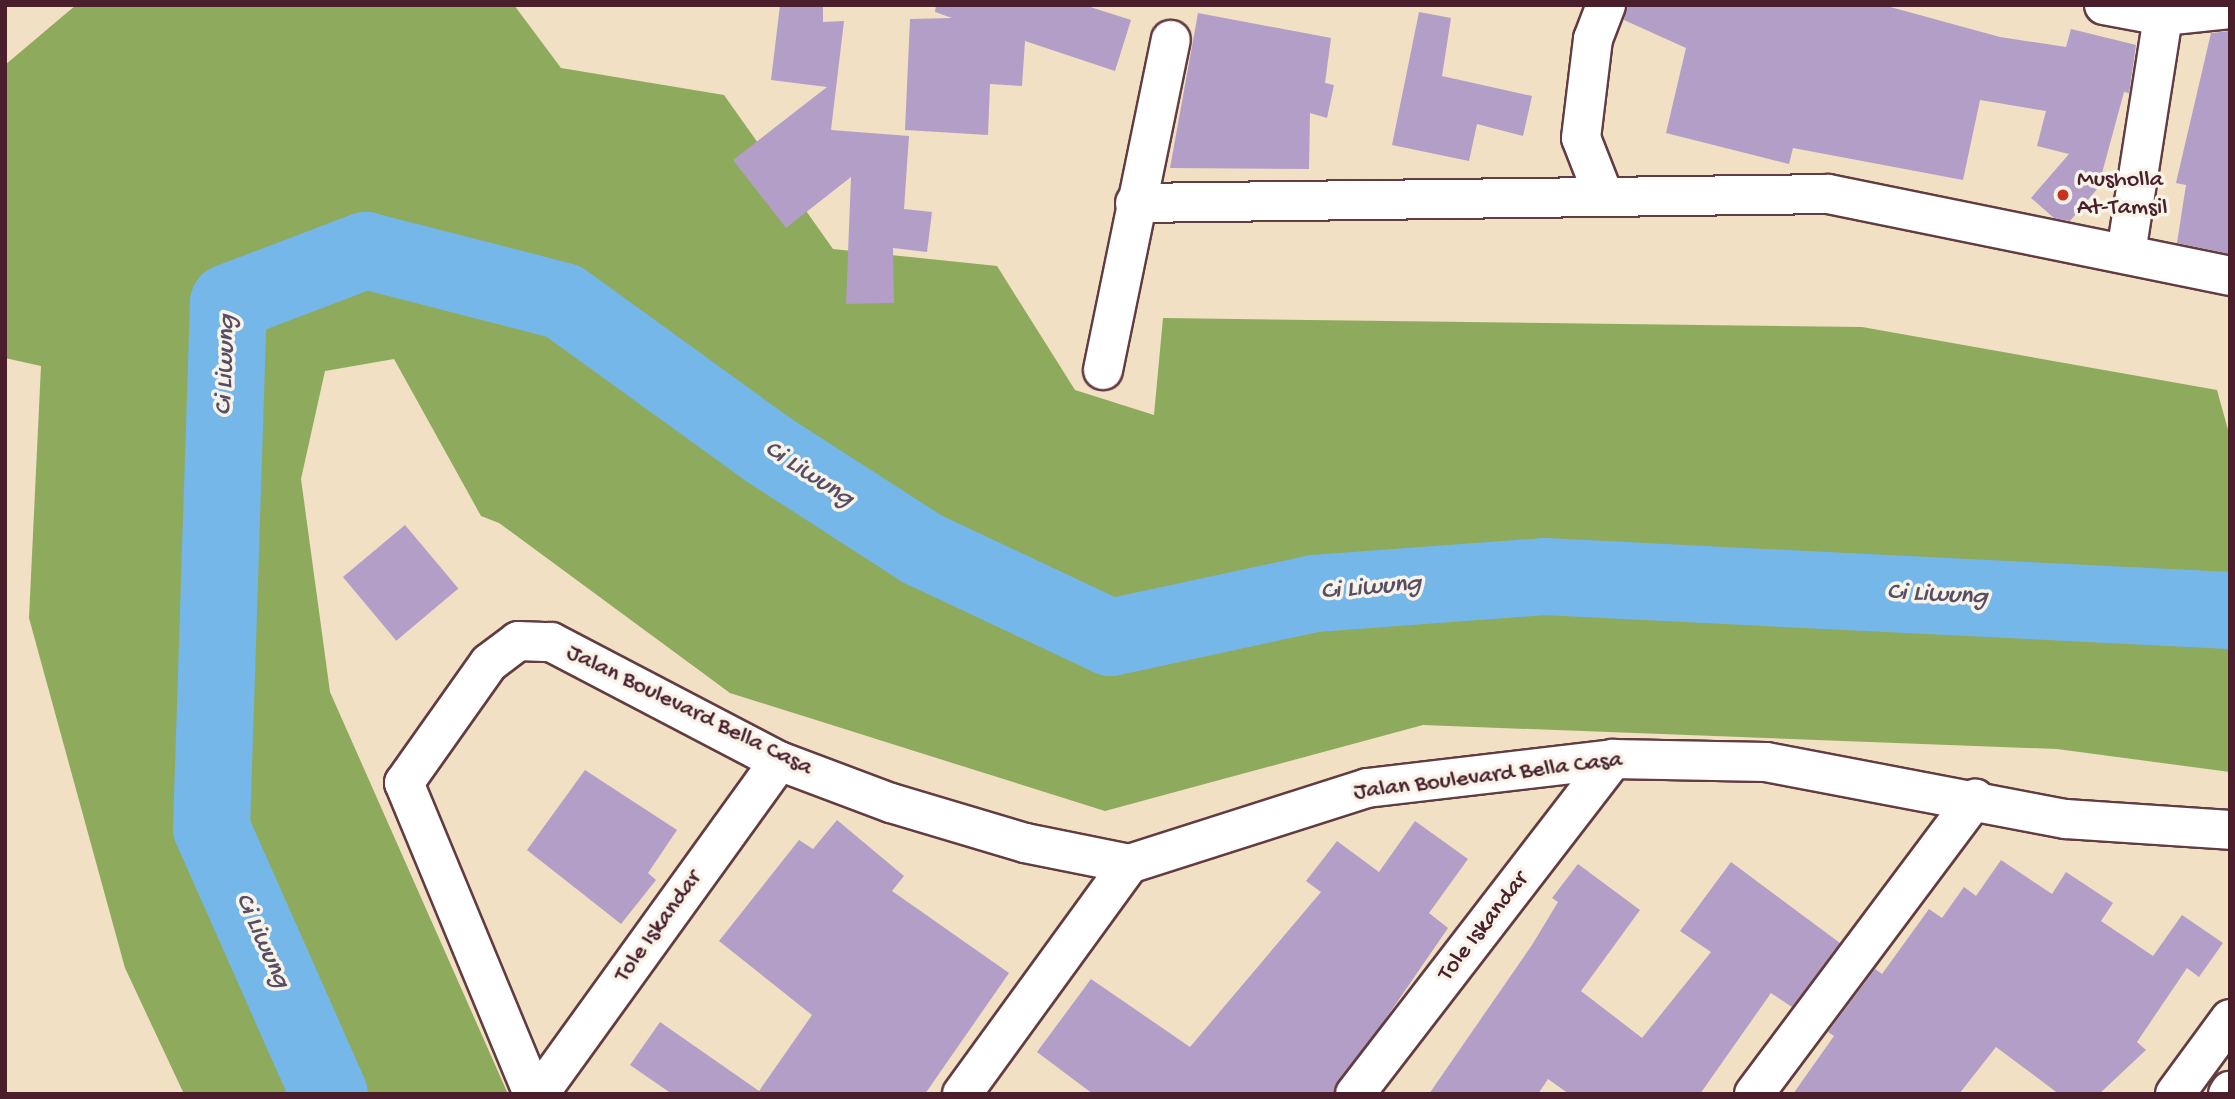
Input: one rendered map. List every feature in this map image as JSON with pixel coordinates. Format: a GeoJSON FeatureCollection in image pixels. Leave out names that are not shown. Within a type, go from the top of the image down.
{"type":"FeatureCollection","features":[{"type":"Feature","properties":{"kind":"street"},"geometry":{"type":"LineString","coordinates":[[1603,194],[1581,138],[1593,39],[1606,5]]}},
{"type":"Feature","properties":{"kind":"street"},"geometry":{"type":"LineString","coordinates":[[2104,5],[2163,16],[2230,9]]}},
{"type":"Feature","properties":{"kind":"street"},"geometry":{"type":"LineString","coordinates":[[2126,253],[2163,16]]}},
{"type":"Feature","properties":{"kind":"street"},"geometry":{"type":"LineString","coordinates":[[1103,370],[1135,203],[1171,40]]}},
{"type":"Feature","properties":{"kind":"street"},"geometry":{"type":"LineString","coordinates":[[1135,203],[1603,194],[1828,194],[2230,276]]}},
{"type":"Feature","properties":{"kind":"street","name":"Jalan Boulevard Bella Casa"},"geometry":{"type":"LineString","coordinates":[[533,1094],[404,783],[489,663],[518,641],[551,642],[779,761],[958,825],[1129,864],[1367,788],[1612,760],[1766,762],[1975,799],[2066,819],[2230,830]]}},
{"type":"Feature","properties":{"kind":"street","name":"Tole Iskandar"},"geometry":{"type":"LineString","coordinates":[[1355,1094],[1612,760]]}},
{"type":"Feature","properties":{"kind":"street","name":"Tole Iskandar"},"geometry":{"type":"LineString","coordinates":[[539,1094],[779,761]]}},
{"type":"Feature","properties":{"kind":"street"},"geometry":{"type":"LineString","coordinates":[[1754,1094],[1975,799]]}},
{"type":"Feature","properties":{"kind":"street"},"geometry":{"type":"LineString","coordinates":[[962,1094],[1129,864]]}},
{"type":"Feature","properties":{"kind":"street"},"geometry":{"type":"LineString","coordinates":[[2175,1094],[2230,1019]]}},
{"type":"Feature","properties":{"kind":"green space"},"geometry":{"type":"Polygon","coordinates":[[[76,5],[514,5],[561,68],[724,95],[833,249],[997,266],[1075,390],[1154,415],[1163,318],[1862,327],[2217,390],[2230,437],[2230,772],[2057,749],[1423,725],[1105,811],[730,693],[499,523],[481,516],[394,359],[325,371],[301,479],[330,692],[508,1094],[184,1094],[125,968],[29,618],[41,366],[5,358],[5,65],[76,5]]]}},
{"type":"Feature","properties":{"kind":"building"},"geometry":{"type":"Polygon","coordinates":[[[780,5],[823,5],[823,22],[844,21],[831,130],[909,136],[904,209],[932,212],[927,252],[893,248],[894,303],[846,304],[851,177],[786,228],[733,160],[827,87],[771,80],[780,5]]]}},
{"type":"Feature","properties":{"kind":"building"},"geometry":{"type":"Polygon","coordinates":[[[936,5],[1084,5],[1131,20],[1115,71],[1025,41],[1022,86],[990,84],[988,135],[905,130],[910,19],[952,18],[935,12],[936,5]]]}},
{"type":"Feature","properties":{"kind":"building"},"geometry":{"type":"Polygon","coordinates":[[[1627,5],[1883,5],[2000,37],[2066,47],[2071,29],[2136,45],[2129,93],[2124,92],[2098,188],[2070,221],[2054,218],[2031,198],[2069,154],[2037,146],[2046,111],[1980,100],[1963,180],[1793,148],[1789,164],[1666,133],[1686,48],[1624,20],[1627,5]]]}},
{"type":"Feature","properties":{"kind":"building"},"geometry":{"type":"Polygon","coordinates":[[[1419,12],[1451,18],[1442,76],[1532,96],[1523,136],[1477,124],[1469,161],[1392,145],[1419,12]]]}},
{"type":"Feature","properties":{"kind":"building"},"geometry":{"type":"Polygon","coordinates":[[[1198,13],[1331,38],[1325,83],[1334,85],[1327,118],[1310,113],[1309,169],[1170,168],[1198,13]]]}},
{"type":"Feature","properties":{"kind":"building"},"geometry":{"type":"Polygon","coordinates":[[[2230,31],[2230,254],[2177,243],[2186,185],[2176,183],[2211,33],[2230,31]]]}},
{"type":"Feature","properties":{"kind":"building"},"geometry":{"type":"Polygon","coordinates":[[[405,525],[458,589],[396,641],[343,577],[405,525]]]}},
{"type":"Feature","properties":{"kind":"building"},"geometry":{"type":"Polygon","coordinates":[[[585,770],[677,830],[648,873],[656,880],[621,924],[527,850],[585,770]]]}},
{"type":"Feature","properties":{"kind":"building"},"geometry":{"type":"Polygon","coordinates":[[[837,820],[904,876],[892,891],[1009,973],[925,1094],[672,1094],[630,1065],[660,1022],[759,1091],[812,1015],[719,941],[799,840],[813,849],[837,820]]]}},
{"type":"Feature","properties":{"kind":"building"},"geometry":{"type":"Polygon","coordinates":[[[1415,821],[1468,859],[1429,913],[1448,928],[1334,1094],[1093,1094],[1037,1052],[1091,979],[1190,1047],[1321,892],[1306,881],[1337,841],[1379,872],[1415,821]]]}},
{"type":"Feature","properties":{"kind":"building"},"geometry":{"type":"Polygon","coordinates":[[[2001,860],[2052,894],[2066,872],[2113,903],[2101,921],[2153,956],[2182,915],[2223,943],[2199,977],[2187,968],[2137,1042],[2146,1050],[2099,1094],[2059,1094],[1996,1047],[1959,1094],[1793,1094],[1834,1036],[1828,1032],[1875,969],[1882,974],[1929,909],[1942,918],[1964,887],[1976,896],[2001,860]]]}},
{"type":"Feature","properties":{"kind":"building"},"geometry":{"type":"Polygon","coordinates":[[[1731,862],[1840,943],[1792,1007],[1771,993],[1700,1094],[1569,1094],[1548,1079],[1538,1094],[1429,1094],[1532,945],[1558,902],[1552,898],[1578,864],[1640,910],[1581,991],[1642,1038],[1711,952],[1680,931],[1731,862]]]}},
{"type":"Feature","properties":{"kind":"waterway","name":"Ci Liwung"},"geometry":{"type":"LineString","coordinates":[[329,1094],[211,828],[228,302],[365,250],[563,301],[766,448],[923,549],[1110,637],[1314,593],[1544,576],[2230,610]]}},
{"type":"Feature","properties":{"kind":"place","name":"Musholla At-Tamsil"},"geometry":{"type":"Point","coordinates":[2063,195]}}]}
